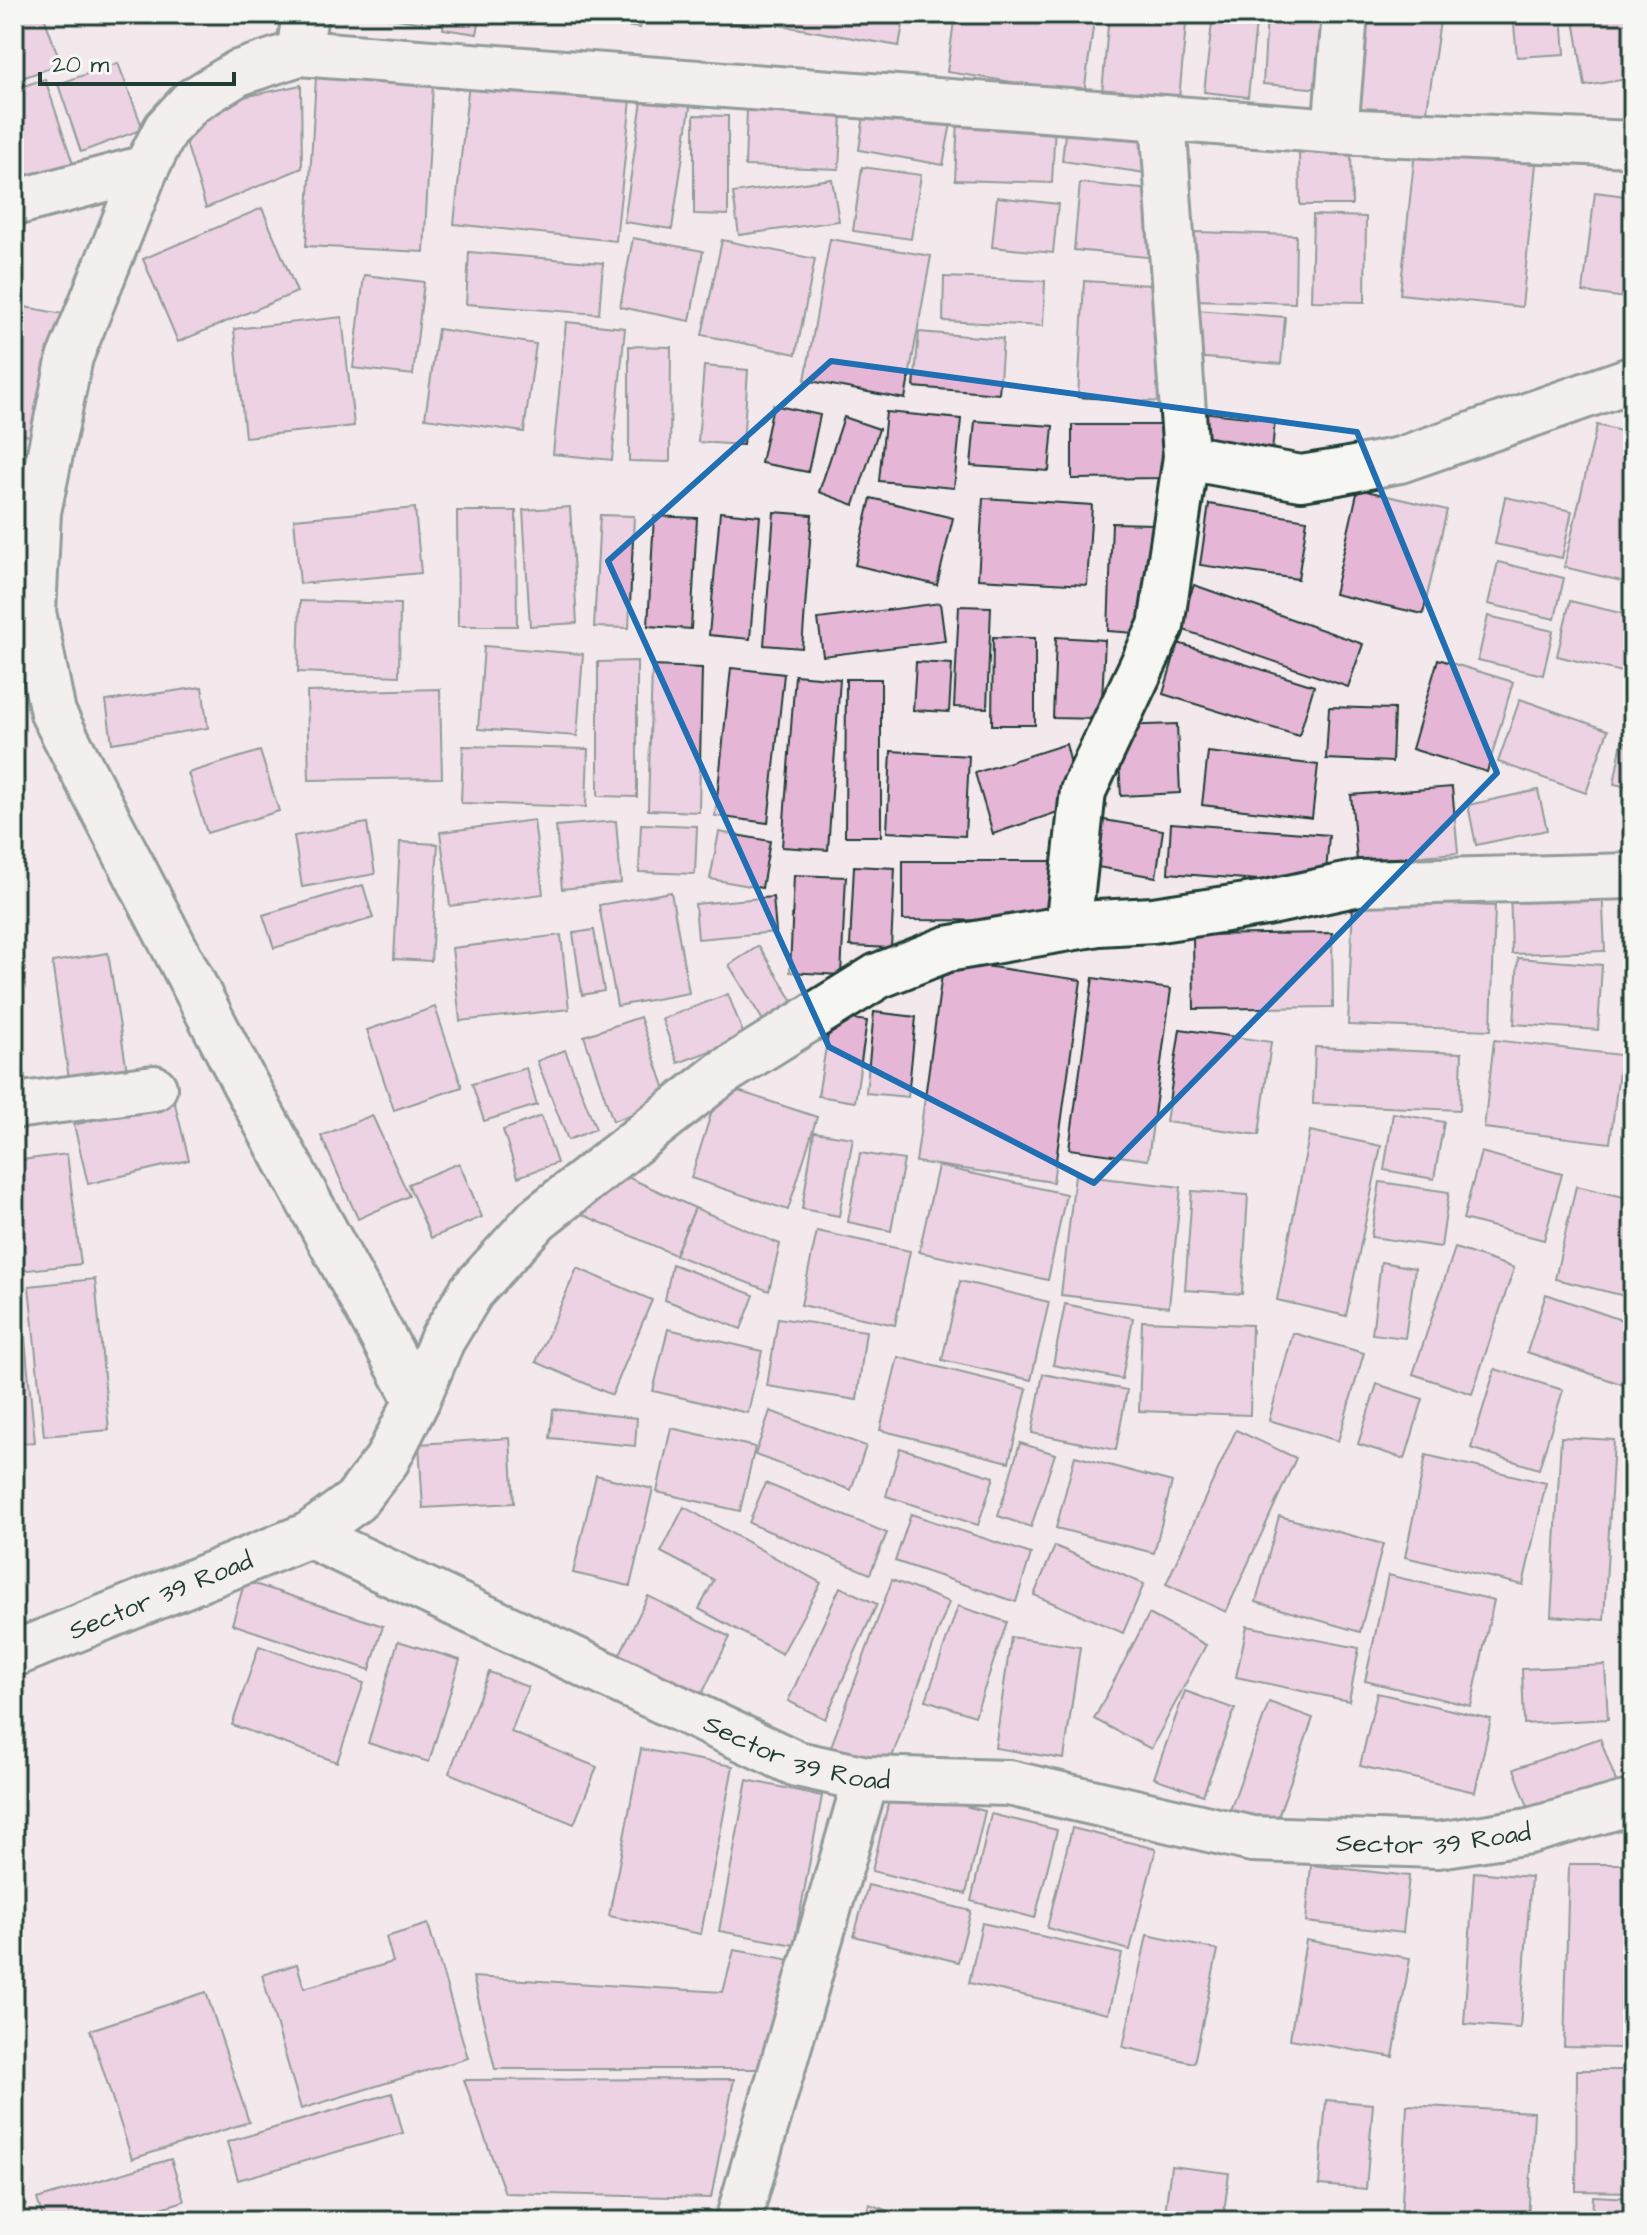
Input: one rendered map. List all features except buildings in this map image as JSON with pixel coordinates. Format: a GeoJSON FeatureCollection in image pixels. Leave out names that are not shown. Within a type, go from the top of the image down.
{"type":"FeatureCollection","features":[{"type":"Feature","properties":{"kind":"street"},"geometry":{"type":"LineString","coordinates":[[1335,131],[1345,14]]}},
{"type":"Feature","properties":{"kind":"street"},"geometry":{"type":"LineString","coordinates":[[417,1400],[245,1084],[53,713],[33,612],[38,512],[70,357],[146,168],[166,129],[191,102],[302,33],[1163,118],[1335,131],[1633,144]]}},
{"type":"Feature","properties":{"kind":"street"},"geometry":{"type":"LineString","coordinates":[[1068,928],[1083,791],[1161,626],[1186,457],[1163,118]]}},
{"type":"Feature","properties":{"kind":"street"},"geometry":{"type":"LineString","coordinates":[[14,203],[146,168]]}},
{"type":"Feature","properties":{"kind":"street"},"geometry":{"type":"LineString","coordinates":[[1186,457],[1301,478],[1338,472],[1400,460],[1633,379]]}},
{"type":"Feature","properties":{"kind":"street"},"geometry":{"type":"LineString","coordinates":[[309,1535],[355,1501],[387,1460],[442,1340],[471,1292],[537,1219],[721,1074],[878,976],[947,949],[1098,923],[1153,920],[1252,905],[1359,883],[1633,876]]}},
{"type":"Feature","properties":{"kind":"street"},"geometry":{"type":"LineString","coordinates":[[14,1106],[154,1088]]}},
{"type":"Feature","properties":{"kind":"street","name":"Sector 39 Road"},"geometry":{"type":"LineString","coordinates":[[14,1654],[309,1535],[797,1764],[866,1779],[1009,1783],[1252,1839],[1438,1845],[1529,1831],[1633,1802]]}},
{"type":"Feature","properties":{"kind":"street"},"geometry":{"type":"LineString","coordinates":[[738,2221],[866,1779]]}},
{"type":"Feature","properties":{"kind":"highlighted area"},"geometry":{"type":"Polygon","coordinates":[[[831,361],[1357,432],[1497,773],[1094,1183],[829,1047],[608,561],[831,361]]]}}]}
